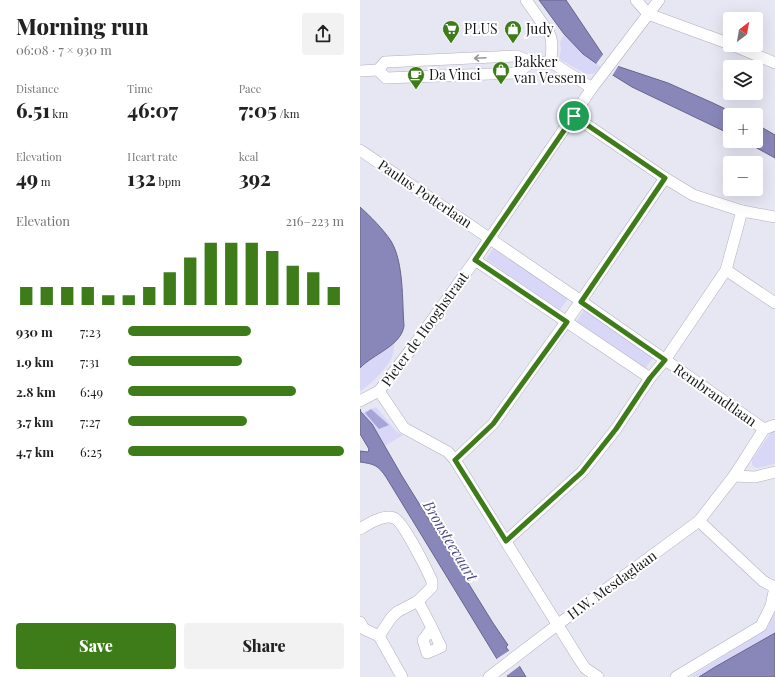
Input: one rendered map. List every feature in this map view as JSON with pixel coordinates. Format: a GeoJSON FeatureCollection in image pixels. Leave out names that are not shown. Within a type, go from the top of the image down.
{"type":"FeatureCollection","features":[{"type":"Feature","properties":{"kind":"street"},"geometry":{"type":"LineString","coordinates":[[526,0],[552,37],[551,62]]}},
{"type":"Feature","properties":{"kind":"street"},"geometry":{"type":"LineString","coordinates":[[636,0],[648,14],[723,41]]}},
{"type":"Feature","properties":{"kind":"street","name":"Pieter de Hooghstraat"},"geometry":{"type":"LineString","coordinates":[[360,401],[379,391],[415,344],[475,260],[592,88],[659,0]]}},
{"type":"Feature","properties":{"kind":"street"},"geometry":{"type":"LineString","coordinates":[[750,52],[775,63]]}},
{"type":"Feature","properties":{"kind":"street"},"geometry":{"type":"LineString","coordinates":[[360,71],[375,70],[385,62],[516,56],[532,62],[551,62],[592,88]]}},
{"type":"Feature","properties":{"kind":"street"},"geometry":{"type":"LineString","coordinates":[[375,70],[386,78],[517,73],[532,62]]}},
{"type":"Feature","properties":{"kind":"street"},"geometry":{"type":"LineString","coordinates":[[574,116],[665,178],[693,195],[742,211],[775,217]]}},
{"type":"Feature","properties":{"kind":"street","name":"Paulus Potterlaan"},"geometry":{"type":"LineString","coordinates":[[360,150],[489,238]]}},
{"type":"Feature","properties":{"kind":"street"},"geometry":{"type":"LineString","coordinates":[[455,460],[493,424],[581,302],[665,178]]}},
{"type":"Feature","properties":{"kind":"street"},"geometry":{"type":"LineString","coordinates":[[506,541],[582,472],[616,429],[726,270],[742,211]]}},
{"type":"Feature","properties":{"kind":"street","name":"Rembrandtlaan"},"geometry":{"type":"LineString","coordinates":[[489,238],[764,429]]}},
{"type":"Feature","properties":{"kind":"street","name":"Rembrandtlaan"},"geometry":{"type":"LineString","coordinates":[[475,260],[650,378]]}},
{"type":"Feature","properties":{"kind":"street"},"geometry":{"type":"LineString","coordinates":[[726,270],[775,304]]}},
{"type":"Feature","properties":{"kind":"street"},"geometry":{"type":"LineString","coordinates":[[379,391],[404,428],[448,452],[455,460],[579,660],[585,668],[598,677]]}},
{"type":"Feature","properties":{"kind":"street"},"geometry":{"type":"LineString","coordinates":[[764,429],[775,425]]}},
{"type":"Feature","properties":{"kind":"street","name":"H.W. Mesdaglaan"},"geometry":{"type":"LineString","coordinates":[[491,675],[699,521],[734,476],[764,429]]}},
{"type":"Feature","properties":{"kind":"street"},"geometry":{"type":"LineString","coordinates":[[734,476],[755,477],[775,472]]}},
{"type":"Feature","properties":{"kind":"street"},"geometry":{"type":"LineString","coordinates":[[360,529],[382,518],[393,517],[398,520],[432,581],[432,587],[418,601],[397,612],[379,636]]}},
{"type":"Feature","properties":{"kind":"street"},"geometry":{"type":"LineString","coordinates":[[676,677],[761,626],[771,606],[775,587],[763,580],[699,521]]}},
{"type":"Feature","properties":{"kind":"street"},"geometry":{"type":"LineString","coordinates":[[418,601],[432,628]]}},
{"type":"Feature","properties":{"kind":"street"},"geometry":{"type":"LineString","coordinates":[[361,628],[379,636],[402,677]]}},
{"type":"Feature","properties":{"kind":"shaded area"},"geometry":{"type":"Polygon","coordinates":[[[539,0],[566,0],[603,55],[617,66],[668,83],[723,108],[723,131],[632,87],[583,54],[564,34],[539,0]]]}},
{"type":"Feature","properties":{"kind":"shaded area"},"geometry":{"type":"Polygon","coordinates":[[[564,34],[583,54],[602,67],[593,74],[586,74],[559,59],[561,50],[560,43],[564,34]]]}},
{"type":"Feature","properties":{"kind":"shaded area"},"geometry":{"type":"Polygon","coordinates":[[[763,128],[775,135],[775,158],[757,148],[763,148],[763,128]]]}},
{"type":"Feature","properties":{"kind":"shaded area"},"geometry":{"type":"Polygon","coordinates":[[[360,207],[384,232],[391,241],[395,250],[402,282],[404,326],[398,339],[360,368],[360,207]]]}},
{"type":"Feature","properties":{"kind":"shaded area"},"geometry":{"type":"Polygon","coordinates":[[[494,247],[568,299],[559,311],[486,259],[494,247]]]}},
{"type":"Feature","properties":{"kind":"shaded area"},"geometry":{"type":"Polygon","coordinates":[[[584,310],[653,358],[644,370],[576,322],[584,310]]]}},
{"type":"Feature","properties":{"kind":"shaded area"},"geometry":{"type":"Polygon","coordinates":[[[395,341],[393,355],[387,366],[373,381],[360,391],[360,368],[367,361],[379,354],[395,341]]]}},
{"type":"Feature","properties":{"kind":"shaded area"},"geometry":{"type":"Polygon","coordinates":[[[376,407],[396,431],[403,435],[385,446],[372,424],[362,413],[376,407]]]}},
{"type":"Feature","properties":{"kind":"shaded area"},"geometry":{"type":"Polygon","coordinates":[[[360,409],[372,424],[402,476],[508,645],[506,647],[526,677],[508,677],[386,477],[381,470],[375,466],[360,462],[360,451],[368,452],[369,449],[360,434],[360,409]]]}},
{"type":"Feature","properties":{"kind":"shaded area"},"geometry":{"type":"Polygon","coordinates":[[[371,409],[389,425],[379,429],[365,413],[371,409]]]}},
{"type":"Feature","properties":{"kind":"shaded area"},"geometry":{"type":"Polygon","coordinates":[[[775,428],[775,464],[758,468],[755,467],[752,465],[752,460],[775,428]]]}},
{"type":"Feature","properties":{"kind":"shaded area"},"geometry":{"type":"Polygon","coordinates":[[[775,603],[775,633],[699,677],[690,677],[766,629],[769,625],[771,613],[775,603]]]}},
{"type":"Feature","properties":{"kind":"shaded area"},"geometry":{"type":"Polygon","coordinates":[[[775,633],[775,677],[699,677],[715,667],[775,633]]]}},
{"type":"Feature","properties":{"kind":"pier"},"geometry":{"type":"Polygon","coordinates":[[[604,53],[619,65],[612,76],[596,64],[604,53]]]}},
{"type":"Feature","properties":{"kind":"pier"},"geometry":{"type":"Polygon","coordinates":[[[510,650],[521,665],[505,677],[495,660],[510,650]]]}},
{"type":"Feature","properties":{"kind":"place","name":"PLUS"},"geometry":{"type":"Point","coordinates":[451,44]}},
{"type":"Feature","properties":{"kind":"place","name":"Judy"},"geometry":{"type":"Point","coordinates":[513,44]}},
{"type":"Feature","properties":{"kind":"place","name":"Bakker van Vessem"},"geometry":{"type":"Point","coordinates":[501,85]}},
{"type":"Feature","properties":{"kind":"place","name":"Da Vinci"},"geometry":{"type":"Point","coordinates":[416,90]}},
{"type":"Feature","properties":{"kind":"route"},"geometry":{"type":"LineString","coordinates":[[574,116],[665,178],[581,302],[665,360],[650,378],[616,429],[582,472],[506,541],[455,460],[493,424],[567,322],[475,260],[574,116]]}},
{"type":"Feature","properties":{"kind":"water label","name":"Bronsteevaart"},"geometry":{"type":"Point","coordinates":[450,541]}}]}
